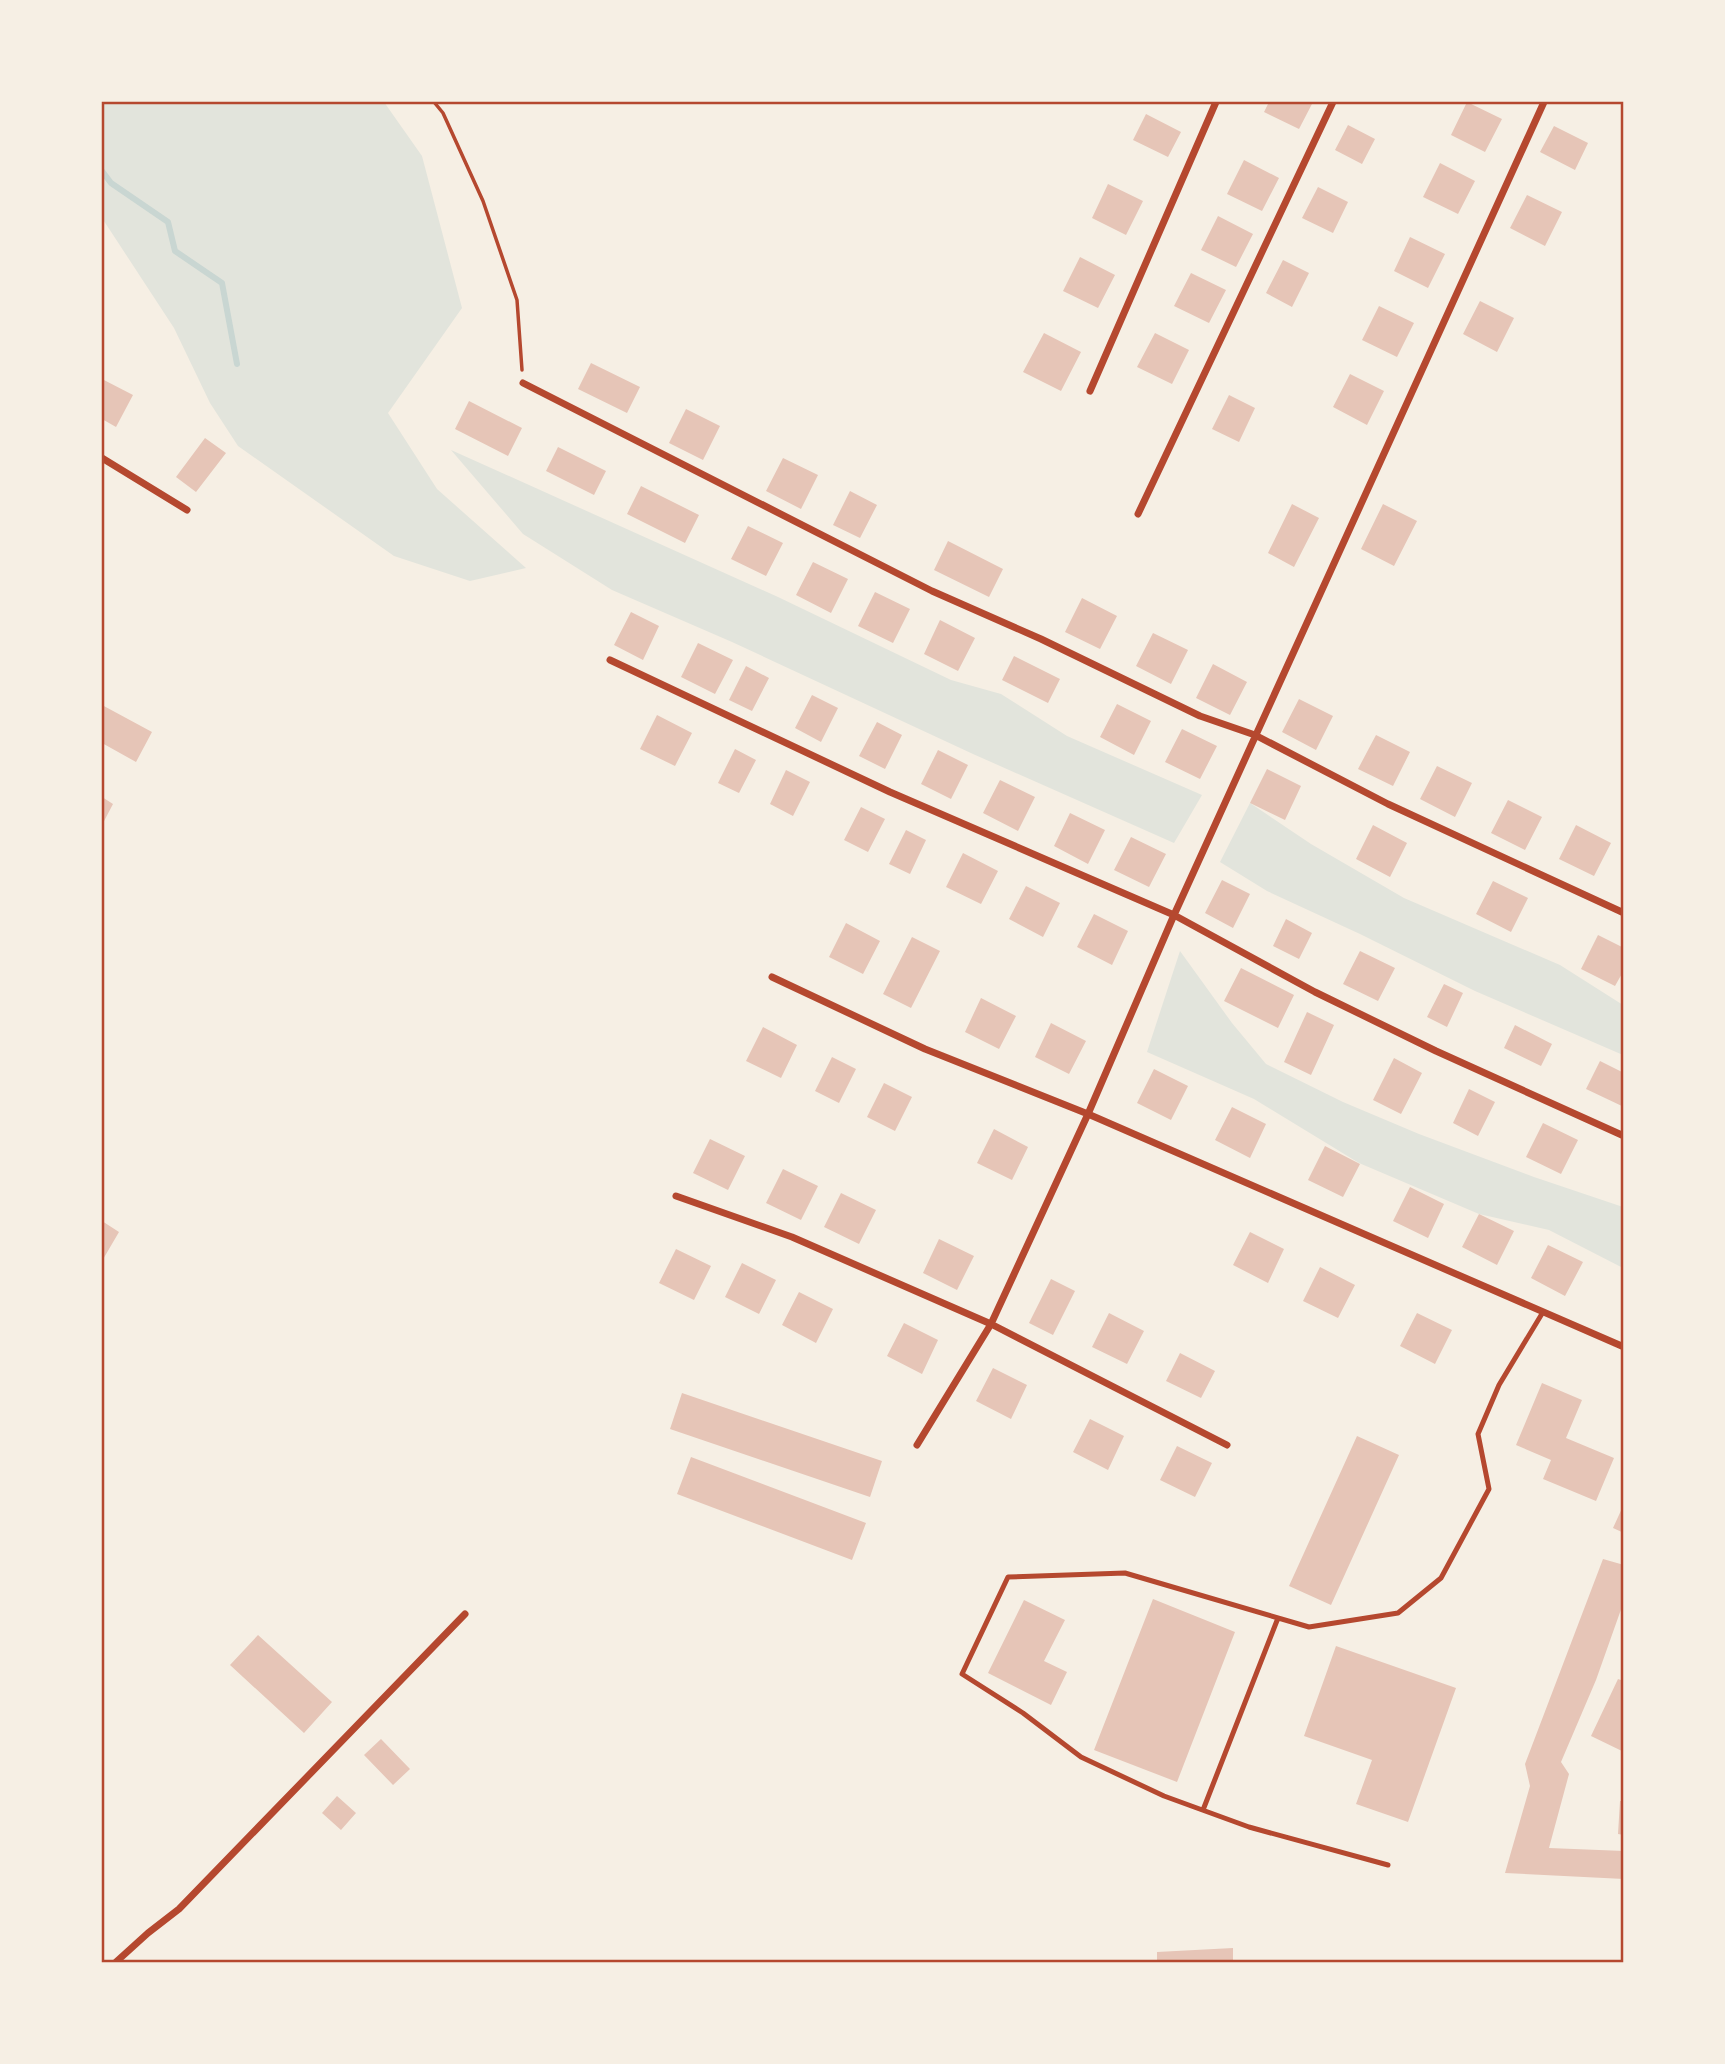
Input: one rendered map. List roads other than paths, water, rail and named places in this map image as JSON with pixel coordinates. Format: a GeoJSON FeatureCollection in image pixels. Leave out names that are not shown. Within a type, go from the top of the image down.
{"type":"FeatureCollection","features":[{"type":"Feature","properties":{"kind":"street"},"geometry":{"type":"LineString","coordinates":[[1090,391],[1216,102]]}},
{"type":"Feature","properties":{"kind":"street"},"geometry":{"type":"LineString","coordinates":[[1138,514],[1334,102]]}},
{"type":"Feature","properties":{"kind":"street"},"geometry":{"type":"LineString","coordinates":[[917,1445],[991,1324],[1088,1114],[1255,735],[1544,102]]}},
{"type":"Feature","properties":{"kind":"street"},"geometry":{"type":"LineString","coordinates":[[523,383],[932,591],[1041,639],[1200,716],[1255,735],[1388,804],[1623,913]]}},
{"type":"Feature","properties":{"kind":"street"},"geometry":{"type":"LineString","coordinates":[[102,458],[187,510]]}},
{"type":"Feature","properties":{"kind":"street"},"geometry":{"type":"LineString","coordinates":[[610,660],[890,792],[1174,915],[1315,992],[1436,1051],[1623,1136]]}},
{"type":"Feature","properties":{"kind":"street"},"geometry":{"type":"LineString","coordinates":[[772,976],[925,1049],[1088,1114],[1623,1347]]}},
{"type":"Feature","properties":{"kind":"street"},"geometry":{"type":"LineString","coordinates":[[676,1196],[792,1237],[991,1324],[1227,1445]]}},
{"type":"Feature","properties":{"kind":"street"},"geometry":{"type":"LineString","coordinates":[[116,1962],[179,1909],[465,1614]]}},
{"type":"Feature","properties":{"kind":"lane"},"geometry":{"type":"LineString","coordinates":[[1388,1865],[1249,1827],[1164,1796],[1081,1757],[1023,1713],[962,1674],[1008,1577],[1125,1573],[1309,1627],[1398,1614],[1441,1578],[1489,1489],[1478,1434],[1499,1385],[1543,1312]]}},
{"type":"Feature","properties":{"kind":"lane"},"geometry":{"type":"LineString","coordinates":[[1203,1810],[1278,1618]]}},
{"type":"Feature","properties":{"kind":"waterway"},"geometry":{"type":"LineString","coordinates":[[102,171],[111,183],[168,222],[175,251],[222,283],[237,364]]}}]}
